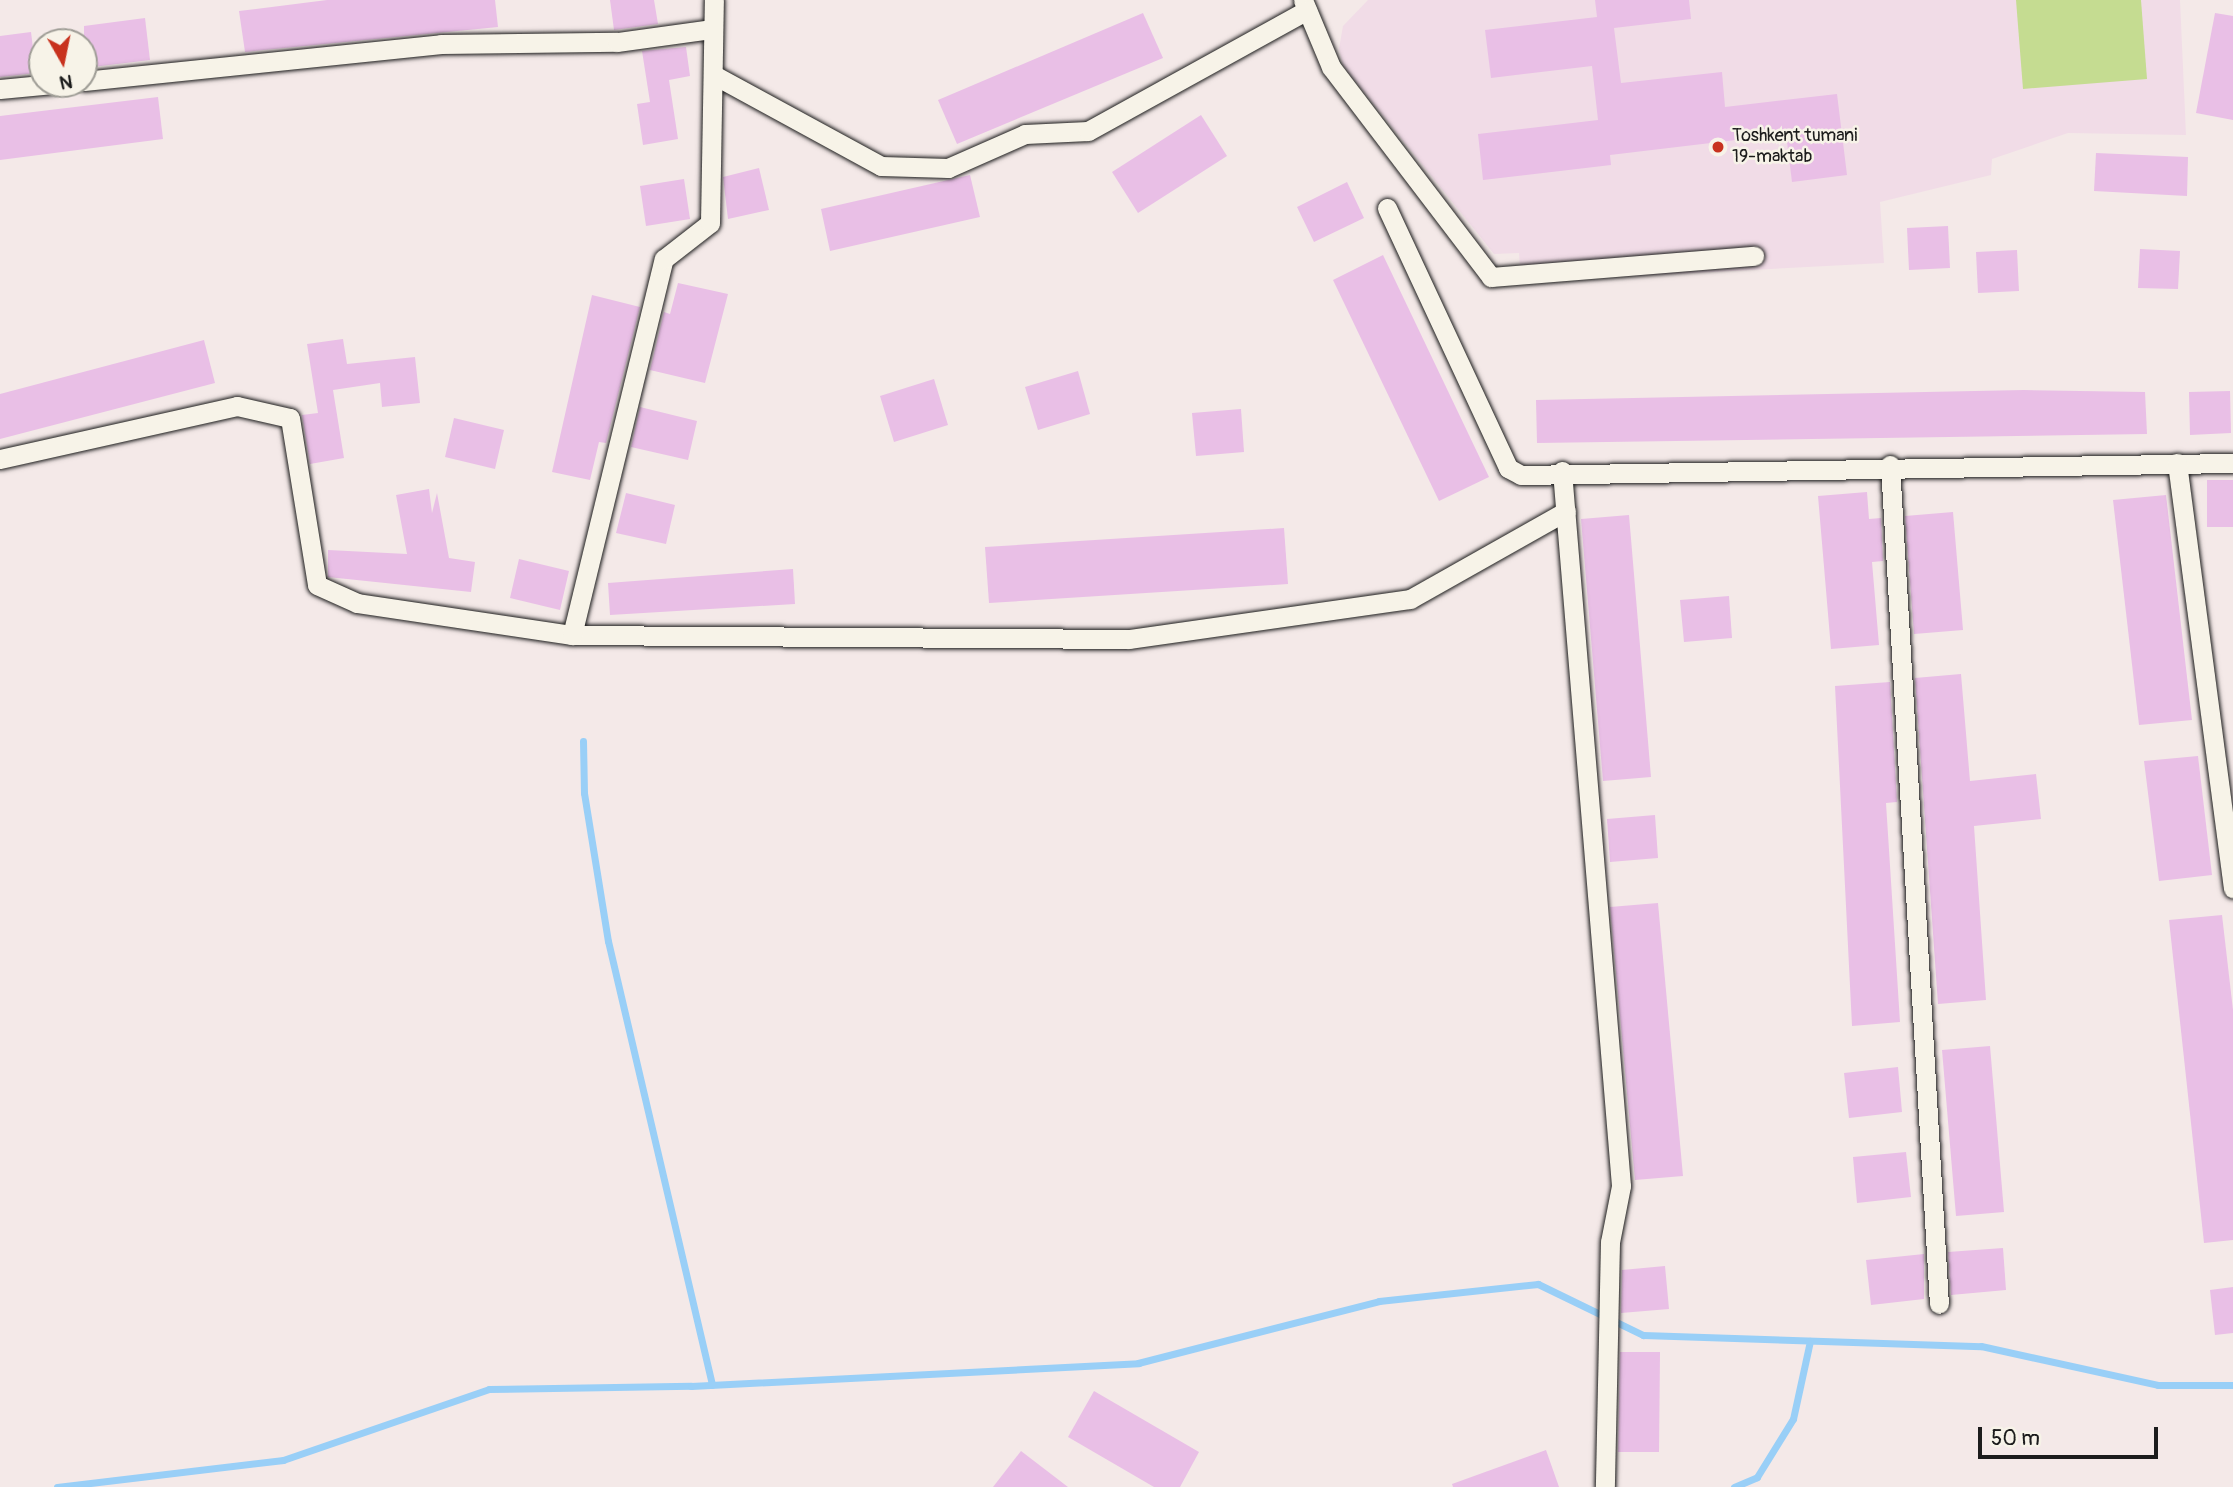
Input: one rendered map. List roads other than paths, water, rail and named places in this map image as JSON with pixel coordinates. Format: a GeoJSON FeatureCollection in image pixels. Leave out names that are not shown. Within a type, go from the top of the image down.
{"type":"FeatureCollection","features":[{"type":"Feature","properties":{"kind":"street"},"geometry":{"type":"LineString","coordinates":[[572,635],[664,259],[710,223],[714,0]]}},
{"type":"Feature","properties":{"kind":"street"},"geometry":{"type":"LineString","coordinates":[[713,75],[881,166],[948,168],[1025,134],[1088,131],[1305,5],[1331,67],[1491,277],[1754,256]]}},
{"type":"Feature","properties":{"kind":"street"},"geometry":{"type":"LineString","coordinates":[[98,80],[441,44],[617,42],[712,29]]}},
{"type":"Feature","properties":{"kind":"street"},"geometry":{"type":"LineString","coordinates":[[0,89],[28,86]]}},
{"type":"Feature","properties":{"kind":"street"},"geometry":{"type":"LineString","coordinates":[[1387,208],[1508,468],[1521,475],[1562,471],[1890,465],[2233,463]]}},
{"type":"Feature","properties":{"kind":"street"},"geometry":{"type":"LineString","coordinates":[[0,459],[237,406],[290,418],[317,585],[357,603],[572,635],[1129,639],[1410,599],[1566,511]]}},
{"type":"Feature","properties":{"kind":"street"},"geometry":{"type":"LineString","coordinates":[[2177,463],[2233,888]]}},
{"type":"Feature","properties":{"kind":"street"},"geometry":{"type":"LineString","coordinates":[[1890,465],[1940,1304]]}},
{"type":"Feature","properties":{"kind":"street"},"geometry":{"type":"LineString","coordinates":[[1562,471],[1621,1186],[1610,1242],[1605,1487]]}},
{"type":"Feature","properties":{"kind":"waterway"},"geometry":{"type":"LineString","coordinates":[[583,741],[584,793],[608,941],[712,1385]]}},
{"type":"Feature","properties":{"kind":"waterway"},"geometry":{"type":"LineString","coordinates":[[57,1487],[283,1460],[489,1389],[691,1386],[1138,1363],[1379,1301],[1538,1284],[1643,1335],[1981,1346],[2158,1385],[2233,1385]]}},
{"type":"Feature","properties":{"kind":"waterway"},"geometry":{"type":"LineString","coordinates":[[1734,1487],[1757,1477],[1793,1419],[1810,1341]]}},
{"type":"Feature","properties":{"kind":"place","name":"Toshkent tumani 19-maktab"},"geometry":{"type":"Point","coordinates":[1718,147]}}]}
